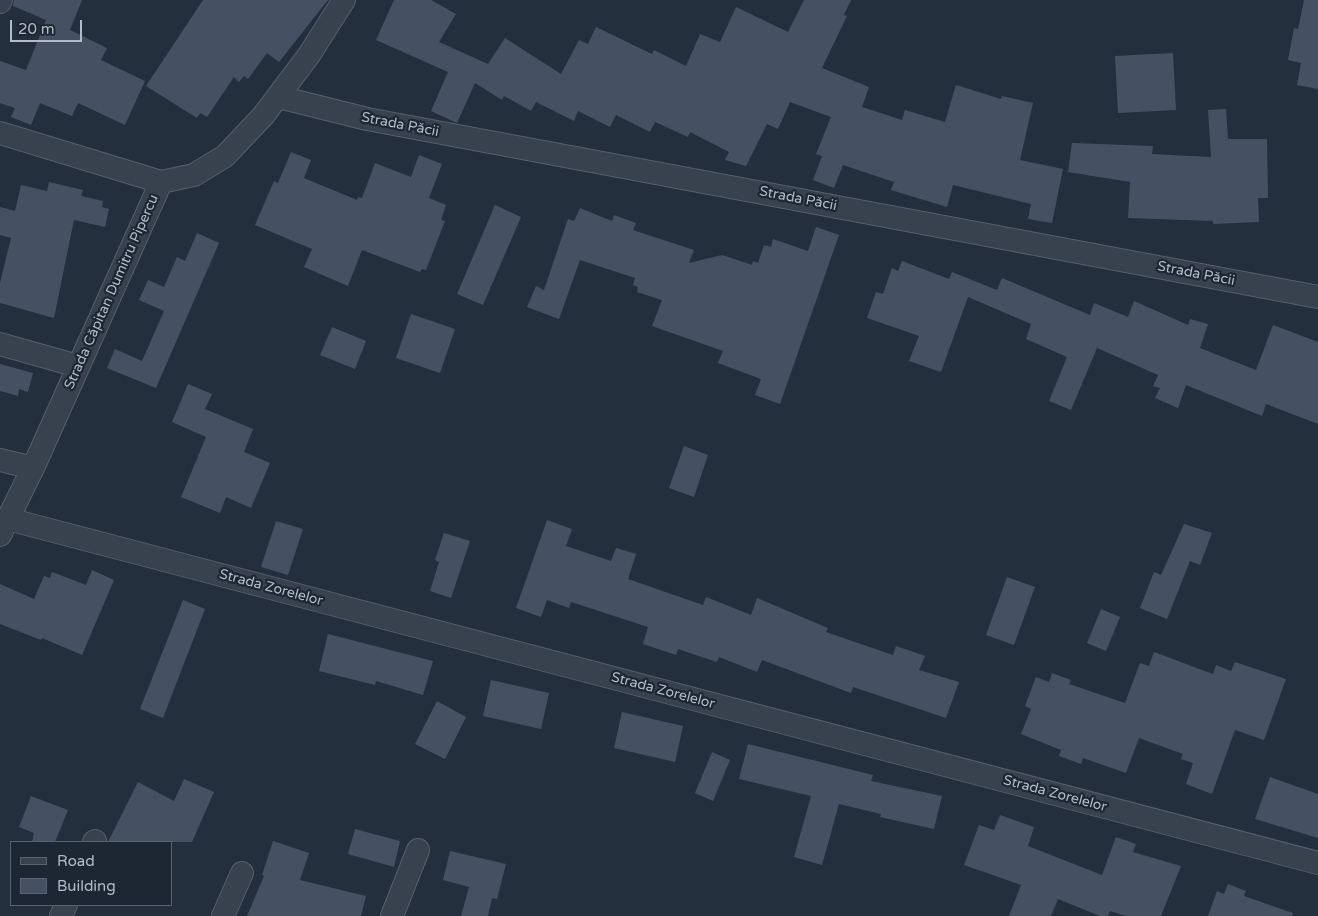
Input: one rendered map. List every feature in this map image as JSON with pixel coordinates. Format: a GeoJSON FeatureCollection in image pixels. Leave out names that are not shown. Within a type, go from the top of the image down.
{"type":"FeatureCollection","features":[{"type":"Feature","properties":{"kind":"street","name":"Strada Căpitan Dumitru Pipercu"},"geometry":{"type":"LineString","coordinates":[[4,527],[33,468],[161,182],[181,180],[207,169],[243,139],[279,96],[332,22],[344,0]]}},
{"type":"Feature","properties":{"kind":"street","name":"Strada Păcii"},"geometry":{"type":"LineString","coordinates":[[279,96],[367,119],[1318,297]]}},
{"type":"Feature","properties":{"kind":"street"},"geometry":{"type":"LineString","coordinates":[[0,133],[161,182]]}},
{"type":"Feature","properties":{"kind":"street"},"geometry":{"type":"LineString","coordinates":[[0,344],[78,366]]}},
{"type":"Feature","properties":{"kind":"street"},"geometry":{"type":"LineString","coordinates":[[0,460],[33,468]]}},
{"type":"Feature","properties":{"kind":"street","name":"Strada Zorelelor"},"geometry":{"type":"LineString","coordinates":[[4,527],[1318,862]]}},
{"type":"Feature","properties":{"kind":"street"},"geometry":{"type":"LineString","coordinates":[[392,916],[418,850]]}},
{"type":"Feature","properties":{"kind":"street"},"geometry":{"type":"LineString","coordinates":[[222,916],[242,873]]}},
{"type":"Feature","properties":{"kind":"building"},"geometry":{"type":"Polygon","coordinates":[[[14,0],[82,0],[70,30],[107,48],[101,60],[145,81],[125,125],[78,103],[72,116],[40,103],[31,125],[11,117],[15,108],[0,103],[0,61],[26,70],[46,20],[13,6],[14,0]]]}},
{"type":"Feature","properties":{"kind":"building"},"geometry":{"type":"Polygon","coordinates":[[[203,0],[328,0],[279,62],[267,53],[248,79],[244,76],[239,82],[234,77],[207,117],[200,113],[197,118],[146,86],[203,0]]]}},
{"type":"Feature","properties":{"kind":"building"},"geometry":{"type":"Polygon","coordinates":[[[394,0],[431,0],[456,14],[439,42],[488,64],[505,38],[561,74],[579,40],[588,44],[596,27],[652,54],[654,50],[686,66],[700,34],[720,42],[736,7],[788,32],[804,0],[851,0],[844,15],[847,16],[822,68],[869,87],[862,107],[902,120],[905,110],[945,122],[956,85],[1001,99],[1002,96],[1033,103],[1020,160],[1063,169],[1052,223],[1028,219],[1031,204],[953,185],[947,207],[891,190],[894,182],[843,165],[834,188],[813,180],[822,156],[816,154],[831,117],[790,102],[778,129],[767,124],[746,166],[725,160],[729,152],[690,132],[688,137],[655,122],[650,132],[616,115],[610,127],[578,111],[574,121],[536,102],[531,111],[504,96],[502,100],[475,83],[457,123],[431,111],[448,72],[376,40],[394,0]]]}},
{"type":"Feature","properties":{"kind":"building"},"geometry":{"type":"Polygon","coordinates":[[[1304,0],[1318,0],[1318,89],[1297,85],[1301,63],[1288,60],[1294,28],[1298,29],[1304,0]]]}},
{"type":"Feature","properties":{"kind":"building"},"geometry":{"type":"Polygon","coordinates":[[[1173,53],[1176,110],[1118,113],[1115,56],[1173,53]]]}},
{"type":"Feature","properties":{"kind":"building"},"geometry":{"type":"Polygon","coordinates":[[[1226,109],[1228,139],[1267,139],[1268,198],[1258,198],[1259,222],[1213,224],[1213,221],[1128,218],[1130,182],[1068,172],[1072,143],[1153,146],[1152,154],[1211,157],[1208,110],[1226,109]]]}},
{"type":"Feature","properties":{"kind":"building"},"geometry":{"type":"Polygon","coordinates":[[[291,152],[311,160],[304,178],[357,200],[358,197],[362,198],[375,163],[411,177],[419,155],[442,164],[429,198],[446,205],[441,220],[445,221],[426,270],[422,269],[420,272],[362,250],[348,286],[304,267],[312,249],[255,225],[274,181],[278,183],[291,152]]]}},
{"type":"Feature","properties":{"kind":"building"},"geometry":{"type":"Polygon","coordinates":[[[49,182],[83,190],[81,196],[103,201],[102,207],[109,209],[105,227],[74,220],[54,318],[0,303],[0,283],[11,238],[0,235],[0,207],[15,211],[21,185],[47,191],[49,182]]]}},
{"type":"Feature","properties":{"kind":"building"},"geometry":{"type":"Polygon","coordinates":[[[495,205],[521,217],[483,305],[457,294],[495,205]]]}},
{"type":"Feature","properties":{"kind":"building"},"geometry":{"type":"Polygon","coordinates":[[[580,208],[612,221],[614,215],[636,223],[633,230],[694,250],[689,263],[722,255],[752,265],[753,261],[758,263],[764,245],[771,247],[773,239],[808,251],[816,227],[839,235],[780,404],[755,395],[761,379],[718,363],[723,351],[652,326],[662,300],[637,292],[638,287],[633,285],[635,278],[580,260],[559,319],[527,307],[536,286],[544,290],[568,219],[574,221],[580,208]]]}},
{"type":"Feature","properties":{"kind":"building"},"geometry":{"type":"Polygon","coordinates":[[[197,233],[219,243],[156,388],[107,368],[115,349],[142,361],[164,311],[139,300],[148,280],[164,287],[177,257],[185,261],[197,233]]]}},
{"type":"Feature","properties":{"kind":"building"},"geometry":{"type":"Polygon","coordinates":[[[902,261],[949,279],[952,272],[997,290],[1002,278],[1090,315],[1094,303],[1128,317],[1134,301],[1188,325],[1190,319],[1208,324],[1200,348],[1256,370],[1273,325],[1318,342],[1318,424],[1266,404],[1262,416],[1186,385],[1178,408],[1155,398],[1160,388],[1153,386],[1158,375],[1097,348],[1071,410],[1049,401],[1067,357],[1026,339],[1031,324],[968,297],[941,372],[909,361],[919,336],[867,318],[876,292],[883,294],[892,268],[898,271],[902,261]]]}},
{"type":"Feature","properties":{"kind":"building"},"geometry":{"type":"Polygon","coordinates":[[[411,314],[455,329],[440,373],[396,358],[411,314]]]}},
{"type":"Feature","properties":{"kind":"building"},"geometry":{"type":"Polygon","coordinates":[[[332,327],[366,341],[355,369],[320,355],[332,327]]]}},
{"type":"Feature","properties":{"kind":"building"},"geometry":{"type":"Polygon","coordinates":[[[0,364],[33,373],[28,392],[19,389],[18,396],[0,391],[0,364]]]}},
{"type":"Feature","properties":{"kind":"building"},"geometry":{"type":"Polygon","coordinates":[[[188,384],[212,394],[205,409],[253,429],[244,452],[270,463],[251,508],[226,497],[220,513],[181,497],[206,437],[172,422],[188,384]]]}},
{"type":"Feature","properties":{"kind":"building"},"geometry":{"type":"Polygon","coordinates":[[[684,446],[708,455],[694,497],[669,488],[684,446]]]}},
{"type":"Feature","properties":{"kind":"building"},"geometry":{"type":"Polygon","coordinates":[[[547,520],[572,529],[566,546],[611,561],[616,548],[636,554],[628,579],[703,605],[706,597],[751,615],[757,598],[828,628],[826,632],[893,655],[896,646],[925,656],[919,670],[959,682],[946,718],[853,687],[851,693],[762,660],[757,672],[719,657],[717,662],[678,649],[676,655],[643,644],[648,627],[571,602],[569,608],[547,600],[541,617],[516,608],[547,520]]]}},
{"type":"Feature","properties":{"kind":"building"},"geometry":{"type":"Polygon","coordinates":[[[276,521],[303,529],[288,575],[261,567],[276,521]]]}},
{"type":"Feature","properties":{"kind":"building"},"geometry":{"type":"Polygon","coordinates":[[[1184,524],[1212,533],[1200,565],[1190,561],[1167,619],[1140,608],[1154,572],[1161,575],[1184,524]]]}},
{"type":"Feature","properties":{"kind":"building"},"geometry":{"type":"Polygon","coordinates":[[[444,533],[470,541],[451,598],[430,591],[439,562],[435,560],[444,533]]]}},
{"type":"Feature","properties":{"kind":"building"},"geometry":{"type":"Polygon","coordinates":[[[92,570],[114,580],[82,655],[42,638],[41,640],[0,624],[0,584],[34,599],[44,576],[50,578],[52,572],[86,585],[92,570]]]}},
{"type":"Feature","properties":{"kind":"building"},"geometry":{"type":"Polygon","coordinates":[[[1007,577],[1035,587],[1014,645],[986,635],[1007,577]]]}},
{"type":"Feature","properties":{"kind":"building"},"geometry":{"type":"Polygon","coordinates":[[[183,600],[205,609],[163,718],[140,709],[183,600]]]}},
{"type":"Feature","properties":{"kind":"building"},"geometry":{"type":"Polygon","coordinates":[[[1101,609],[1120,617],[1106,651],[1087,643],[1101,609]]]}},
{"type":"Feature","properties":{"kind":"building"},"geometry":{"type":"Polygon","coordinates":[[[328,634],[433,661],[423,695],[376,681],[375,685],[319,671],[328,634]]]}},
{"type":"Feature","properties":{"kind":"building"},"geometry":{"type":"Polygon","coordinates":[[[1154,652],[1213,674],[1216,665],[1231,671],[1235,662],[1286,679],[1264,740],[1235,730],[1212,794],[1186,784],[1193,763],[1181,759],[1183,754],[1139,738],[1126,773],[1083,758],[1081,764],[1059,756],[1061,750],[1021,734],[1031,709],[1025,706],[1036,677],[1049,682],[1052,673],[1071,680],[1069,684],[1125,703],[1140,663],[1149,666],[1154,652]]]}},
{"type":"Feature","properties":{"kind":"building"},"geometry":{"type":"Polygon","coordinates":[[[491,680],[549,693],[541,729],[483,716],[491,680]]]}},
{"type":"Feature","properties":{"kind":"building"},"geometry":{"type":"Polygon","coordinates":[[[437,701],[466,717],[445,759],[415,744],[437,701]]]}},
{"type":"Feature","properties":{"kind":"building"},"geometry":{"type":"Polygon","coordinates":[[[622,712],[683,726],[675,762],[614,748],[622,712]]]}},
{"type":"Feature","properties":{"kind":"building"},"geometry":{"type":"Polygon","coordinates":[[[748,744],[873,775],[871,781],[942,796],[934,829],[880,817],[881,814],[839,804],[822,865],[794,857],[811,796],[739,779],[748,744]]]}},
{"type":"Feature","properties":{"kind":"building"},"geometry":{"type":"Polygon","coordinates":[[[712,752],[730,760],[713,801],[695,793],[712,752]]]}},
{"type":"Feature","properties":{"kind":"building"},"geometry":{"type":"Polygon","coordinates":[[[1270,777],[1318,794],[1318,838],[1255,819],[1270,777]]]}},
{"type":"Feature","properties":{"kind":"building"},"geometry":{"type":"Polygon","coordinates":[[[184,779],[214,792],[192,842],[108,841],[138,782],[174,801],[184,779]]]}},
{"type":"Feature","properties":{"kind":"building"},"geometry":{"type":"Polygon","coordinates":[[[31,796],[68,810],[55,841],[32,841],[34,833],[19,827],[31,796]]]}},
{"type":"Feature","properties":{"kind":"building"},"geometry":{"type":"Polygon","coordinates":[[[1000,815],[1034,827],[1028,846],[1102,875],[1116,837],[1136,844],[1133,852],[1181,866],[1161,916],[1126,916],[1110,911],[1108,916],[1100,916],[1058,899],[1051,916],[1009,916],[1021,885],[964,865],[979,825],[994,830],[1000,815]]]}},
{"type":"Feature","properties":{"kind":"building"},"geometry":{"type":"Polygon","coordinates":[[[355,829],[400,841],[394,867],[348,854],[355,829]]]}},
{"type":"Feature","properties":{"kind":"building"},"geometry":{"type":"Polygon","coordinates":[[[273,841],[309,853],[300,880],[366,896],[361,916],[247,916],[264,876],[262,875],[273,841]]]}},
{"type":"Feature","properties":{"kind":"building"},"geometry":{"type":"Polygon","coordinates":[[[450,851],[506,864],[497,899],[492,898],[488,916],[461,916],[469,887],[443,880],[450,851]]]}},
{"type":"Feature","properties":{"kind":"building"},"geometry":{"type":"Polygon","coordinates":[[[1228,884],[1246,891],[1244,896],[1293,913],[1292,916],[1208,916],[1217,891],[1224,894],[1228,884]]]}}]}
